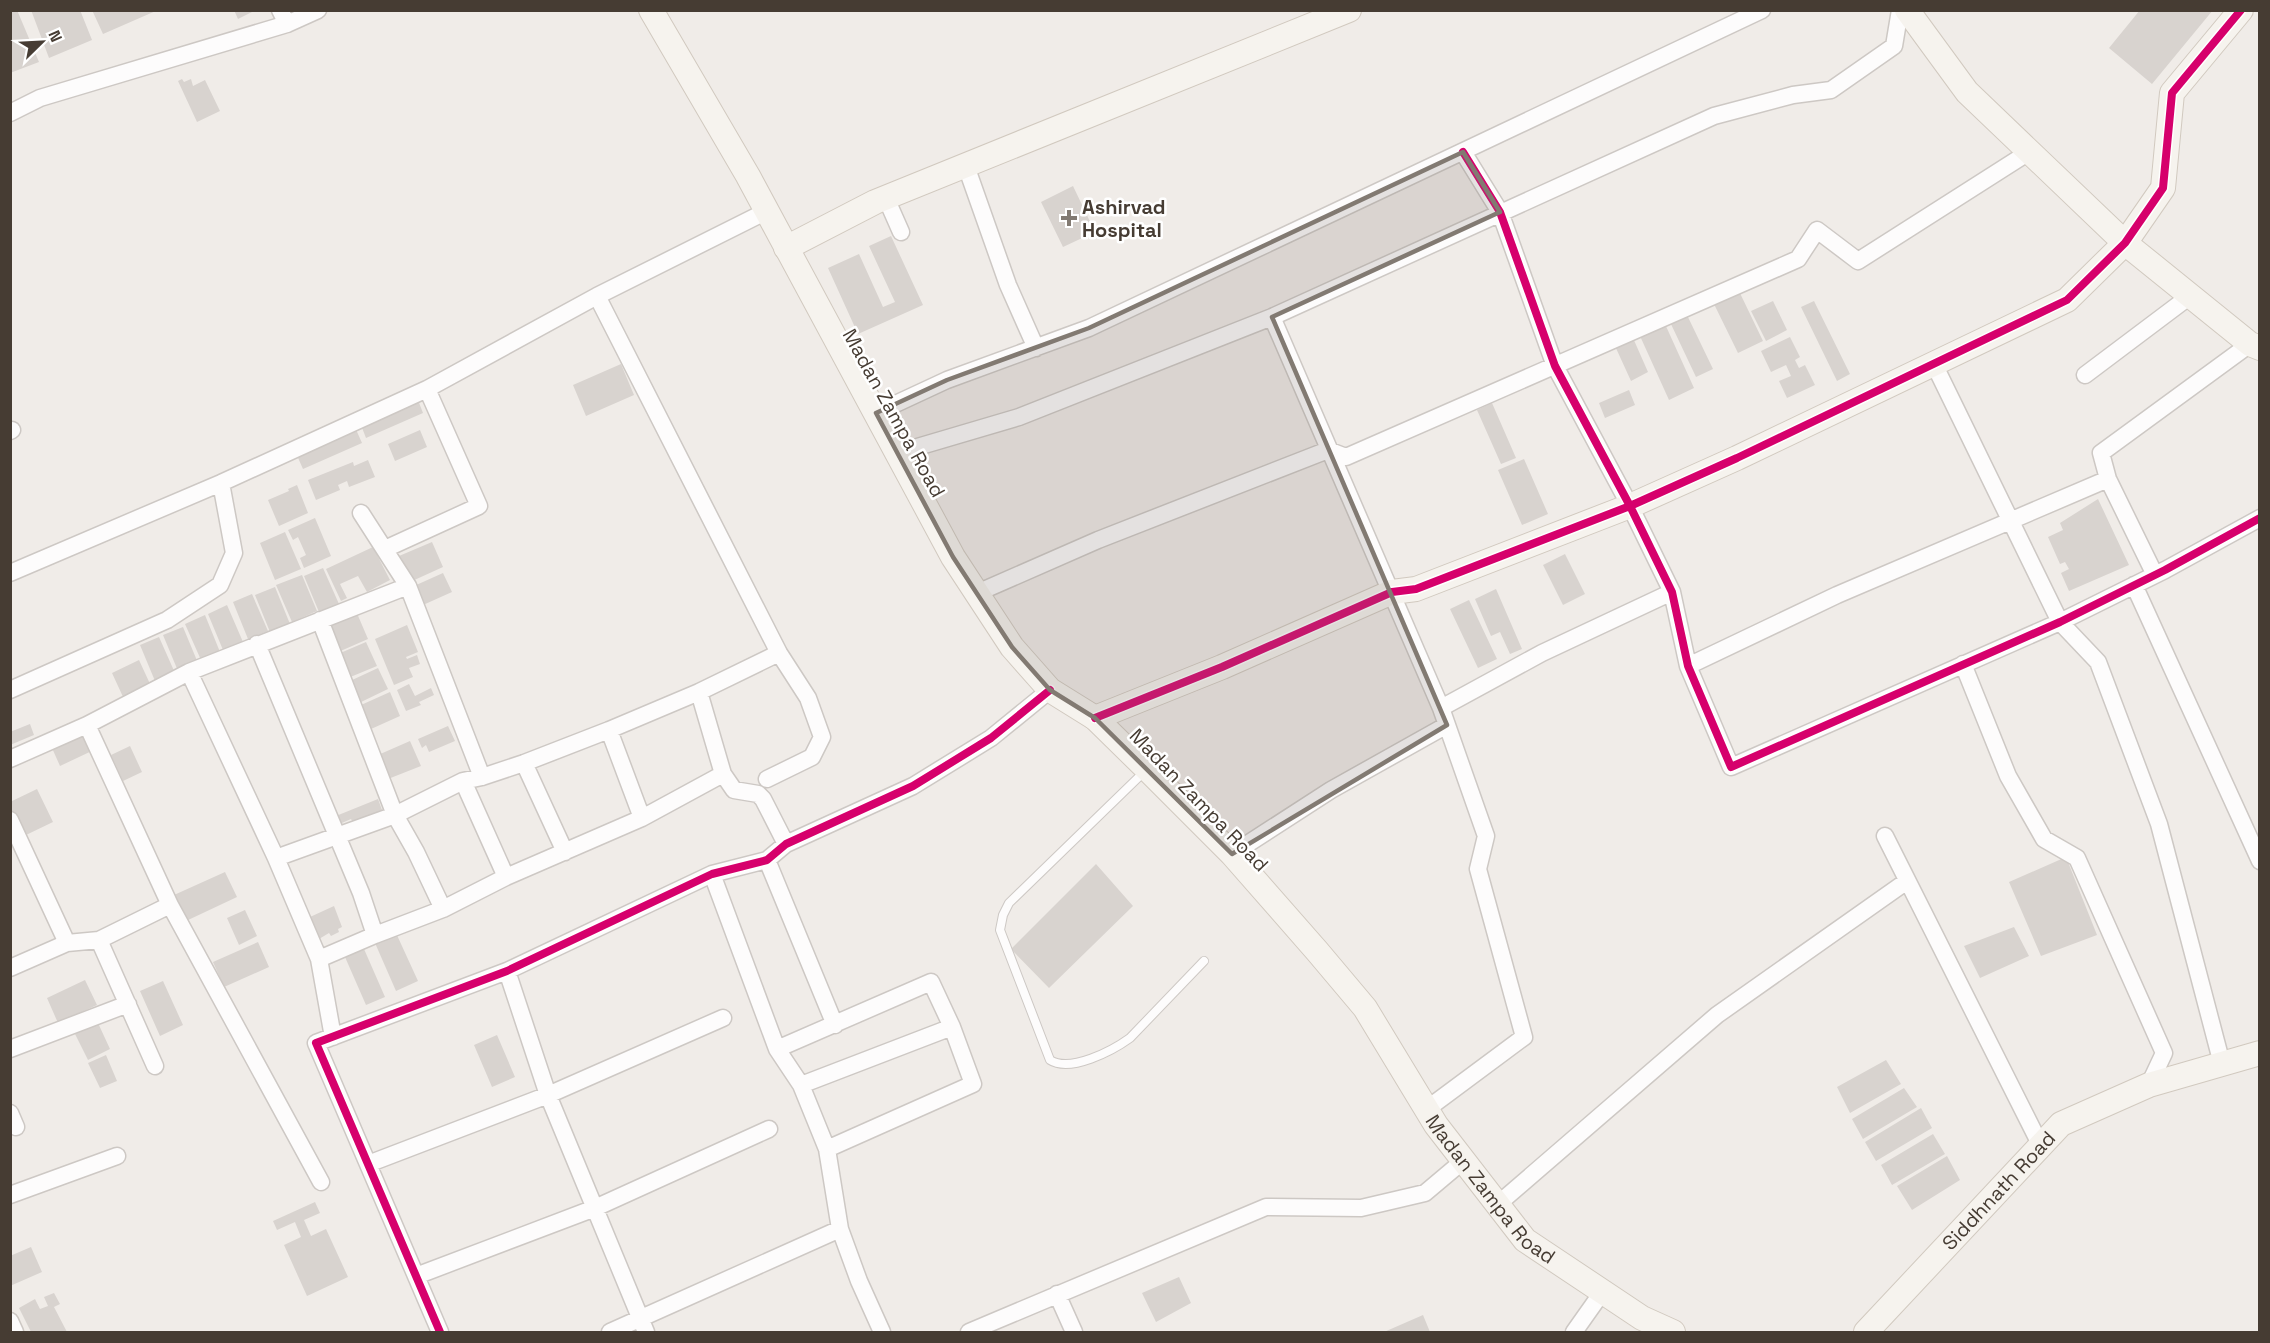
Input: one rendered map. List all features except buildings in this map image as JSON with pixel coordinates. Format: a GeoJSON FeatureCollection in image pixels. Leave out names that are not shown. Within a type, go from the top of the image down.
{"type":"FeatureCollection","features":[{"type":"Feature","properties":{"kind":"street"},"geometry":{"type":"LineString","coordinates":[[10,113],[40,98],[284,17],[318,10]]}},
{"type":"Feature","properties":{"kind":"street","name":"Madan Zampa Road"},"geometry":{"type":"LineString","coordinates":[[651,10],[767,211],[953,558],[1012,647],[1050,690],[1095,718],[1232,854],[1365,1008],[1426,1109],[1463,1161],[1525,1240],[1642,1318],[1673,1332]]}},
{"type":"Feature","properties":{"kind":"street"},"geometry":{"type":"LineString","coordinates":[[786,248],[886,198],[1349,10]]}},
{"type":"Feature","properties":{"kind":"street"},"geometry":{"type":"LineString","coordinates":[[876,413],[947,380],[1089,328],[1762,10]]}},
{"type":"Feature","properties":{"kind":"street"},"geometry":{"type":"LineString","coordinates":[[897,453],[1019,417],[1272,317],[1714,116],[1793,95],[1831,90],[1894,46],[1900,10]]}},
{"type":"Feature","properties":{"kind":"street"},"geometry":{"type":"LineString","coordinates":[[1907,10],[1967,92],[2125,243],[2254,346],[2101,453],[2108,479],[2155,575]]}},
{"type":"Feature","properties":{"kind":"street"},"geometry":{"type":"LineString","coordinates":[[1095,718],[1222,667],[1392,592],[1416,589],[1630,506],[1737,458],[2067,300],[2125,243],[2163,188],[2172,93],[2241,10]]}},
{"type":"Feature","properties":{"kind":"street"},"geometry":{"type":"LineString","coordinates":[[1463,152],[1500,212],[1555,366],[1630,506],[1672,592],[1688,666],[1731,767],[2060,622],[2155,575],[2259,518]]}},
{"type":"Feature","properties":{"kind":"street"},"geometry":{"type":"LineString","coordinates":[[976,592],[1098,540],[1328,450],[1346,458],[1798,259],[1817,230],[1858,261],[2029,152]]}},
{"type":"Feature","properties":{"kind":"street"},"geometry":{"type":"LineString","coordinates":[[966,166],[1008,285],[1036,348]]}},
{"type":"Feature","properties":{"kind":"street"},"geometry":{"type":"LineString","coordinates":[[886,198],[901,232]]}},
{"type":"Feature","properties":{"kind":"street"},"geometry":{"type":"LineString","coordinates":[[10,573],[220,483],[427,388],[597,296],[767,211]]}},
{"type":"Feature","properties":{"kind":"street"},"geometry":{"type":"LineString","coordinates":[[597,296],[779,653],[808,698],[822,737],[812,757],[767,779]]}},
{"type":"Feature","properties":{"kind":"street"},"geometry":{"type":"LineString","coordinates":[[2085,375],[2190,296]]}},
{"type":"Feature","properties":{"kind":"street"},"geometry":{"type":"LineString","coordinates":[[1272,317],[1441,708],[1486,836],[1478,869],[1524,1037],[1426,1109]]}},
{"type":"Feature","properties":{"kind":"street"},"geometry":{"type":"LineString","coordinates":[[1934,364],[2060,622],[2098,662],[2155,813],[2222,1064]]}},
{"type":"Feature","properties":{"kind":"street"},"geometry":{"type":"LineString","coordinates":[[385,549],[479,506],[427,388]]}},
{"type":"Feature","properties":{"kind":"street"},"geometry":{"type":"LineString","coordinates":[[1688,666],[1837,595],[2108,479]]}},
{"type":"Feature","properties":{"kind":"street"},"geometry":{"type":"LineString","coordinates":[[10,690],[167,620],[220,585],[234,553],[220,483]]}},
{"type":"Feature","properties":{"kind":"street"},"geometry":{"type":"LineString","coordinates":[[361,513],[408,586],[482,777]]}},
{"type":"Feature","properties":{"kind":"street"},"geometry":{"type":"LineString","coordinates":[[2134,585],[2259,861]]}},
{"type":"Feature","properties":{"kind":"street"},"geometry":{"type":"LineString","coordinates":[[10,759],[87,725],[189,672],[408,586]]}},
{"type":"Feature","properties":{"kind":"street"},"geometry":{"type":"LineString","coordinates":[[1441,708],[1542,653],[1672,592]]}},
{"type":"Feature","properties":{"kind":"street"},"geometry":{"type":"LineString","coordinates":[[320,621],[395,814],[416,852],[442,909]]}},
{"type":"Feature","properties":{"kind":"street"},"geometry":{"type":"LineString","coordinates":[[257,644],[361,893],[375,935]]}},
{"type":"Feature","properties":{"kind":"street"},"geometry":{"type":"LineString","coordinates":[[276,858],[395,814],[463,781],[524,763],[609,730],[699,692],[779,653]]}},
{"type":"Feature","properties":{"kind":"street"},"geometry":{"type":"LineString","coordinates":[[1964,664],[2008,776],[2044,839],[2077,858],[2164,1053],[2149,1085]]}},
{"type":"Feature","properties":{"kind":"street"},"geometry":{"type":"LineString","coordinates":[[189,672],[276,858],[319,959],[333,1037]]}},
{"type":"Feature","properties":{"kind":"street"},"geometry":{"type":"LineString","coordinates":[[440,1332],[316,1043],[507,970],[712,874],[767,860],[786,844],[913,786],[991,738],[1050,690]]}},
{"type":"Feature","properties":{"kind":"street"},"geometry":{"type":"LineString","coordinates":[[699,692],[723,774],[734,790],[758,794],[763,799],[786,844]]}},
{"type":"Feature","properties":{"kind":"street"},"geometry":{"type":"LineString","coordinates":[[87,725],[171,905],[321,1182]]}},
{"type":"Feature","properties":{"kind":"street"},"geometry":{"type":"LineString","coordinates":[[1232,854],[1331,790],[1447,725]]}},
{"type":"Feature","properties":{"kind":"street"},"geometry":{"type":"LineString","coordinates":[[609,730],[642,818]]}},
{"type":"Feature","properties":{"kind":"street"},"geometry":{"type":"LineString","coordinates":[[524,763],[565,852]]}},
{"type":"Feature","properties":{"kind":"street"},"geometry":{"type":"LineString","coordinates":[[319,959],[442,909],[506,877],[642,818],[723,774]]}},
{"type":"Feature","properties":{"kind":"street"},"geometry":{"type":"LineString","coordinates":[[463,781],[506,877]]}},
{"type":"Feature","properties":{"kind":"street"},"geometry":{"type":"LineString","coordinates":[[10,820],[67,943]]}},
{"type":"Feature","properties":{"kind":"street"},"geometry":{"type":"LineString","coordinates":[[1885,836],[2041,1146]]}},
{"type":"Feature","properties":{"kind":"street"},"geometry":{"type":"LineString","coordinates":[[767,860],[835,1025]]}},
{"type":"Feature","properties":{"kind":"street"},"geometry":{"type":"LineString","coordinates":[[712,874],[777,1049],[801,1085],[827,1149],[840,1229],[859,1281],[882,1332]]}},
{"type":"Feature","properties":{"kind":"street"},"geometry":{"type":"LineString","coordinates":[[1497,1205],[1717,1015],[1907,881]]}},
{"type":"Feature","properties":{"kind":"street"},"geometry":{"type":"LineString","coordinates":[[10,968],[67,943],[99,940],[171,905]]}},
{"type":"Feature","properties":{"kind":"street"},"geometry":{"type":"LineString","coordinates":[[99,940],[155,1066]]}},
{"type":"Feature","properties":{"kind":"street"},"geometry":{"type":"LineString","coordinates":[[507,970],[548,1095],[643,1326]]}},
{"type":"Feature","properties":{"kind":"street"},"geometry":{"type":"LineString","coordinates":[[777,1049],[931,982],[952,1027],[973,1084],[827,1149]]}},
{"type":"Feature","properties":{"kind":"street"},"geometry":{"type":"LineString","coordinates":[[10,1049],[128,1004]]}},
{"type":"Feature","properties":{"kind":"street"},"geometry":{"type":"LineString","coordinates":[[368,1164],[548,1095],[723,1018]]}},
{"type":"Feature","properties":{"kind":"street"},"geometry":{"type":"LineString","coordinates":[[801,1085],[952,1027]]}},
{"type":"Feature","properties":{"kind":"street","name":"Siddhnath Road"},"geometry":{"type":"LineString","coordinates":[[1866,1332],[2061,1124],[2149,1085],[2259,1053]]}},
{"type":"Feature","properties":{"kind":"street"},"geometry":{"type":"LineString","coordinates":[[416,1276],[595,1208],[769,1129]]}},
{"type":"Feature","properties":{"kind":"street"},"geometry":{"type":"LineString","coordinates":[[10,1195],[117,1156]]}},
{"type":"Feature","properties":{"kind":"street"},"geometry":{"type":"LineString","coordinates":[[969,1332],[1266,1207],[1361,1208],[1425,1193],[1463,1161]]}},
{"type":"Feature","properties":{"kind":"street"},"geometry":{"type":"LineString","coordinates":[[610,1332],[643,1326],[840,1229]]}},
{"type":"Feature","properties":{"kind":"street"},"geometry":{"type":"LineString","coordinates":[[1574,1332],[1603,1292]]}},
{"type":"Feature","properties":{"kind":"street"},"geometry":{"type":"LineString","coordinates":[[1057,1294],[1074,1332]]}},
{"type":"Feature","properties":{"kind":"street"},"geometry":{"type":"LineString","coordinates":[[10,1321],[15,1332]]}},
{"type":"Feature","properties":{"kind":"lane"},"geometry":{"type":"LineString","coordinates":[[1147,769],[1010,903],[1003,915],[1000,930],[1050,1060],[1057,1064],[1070,1065],[1116,1048],[1130,1038],[1204,961]]}},
{"type":"Feature","properties":{"kind":"highlighted area"},"geometry":{"type":"Polygon","coordinates":[[[1463,152],[1500,212],[1272,317],[1447,725],[1232,854],[1095,718],[1050,690],[1012,647],[953,557],[876,413],[947,380],[1089,328],[1463,152]]]}},
{"type":"Feature","properties":{"kind":"cycle path"},"geometry":{"type":"LineString","coordinates":[[1095,718],[1222,667],[1392,592],[1416,589],[1630,506],[1737,458],[2067,300],[2125,243],[2163,188],[2172,93],[2241,10]]}},
{"type":"Feature","properties":{"kind":"cycle path"},"geometry":{"type":"LineString","coordinates":[[1463,152],[1500,212],[1555,366],[1630,506],[1672,592],[1688,666],[1731,767],[2060,622],[2165,570],[2260,518]]}},
{"type":"Feature","properties":{"kind":"cycle path"},"geometry":{"type":"LineString","coordinates":[[440,1332],[316,1043],[507,971],[712,874],[767,860],[786,844],[913,786],[991,738],[1050,690]]}},
{"type":"Feature","properties":{"kind":"place","name":"Ashirvad Hospital"},"geometry":{"type":"Point","coordinates":[1069,218]}}]}
